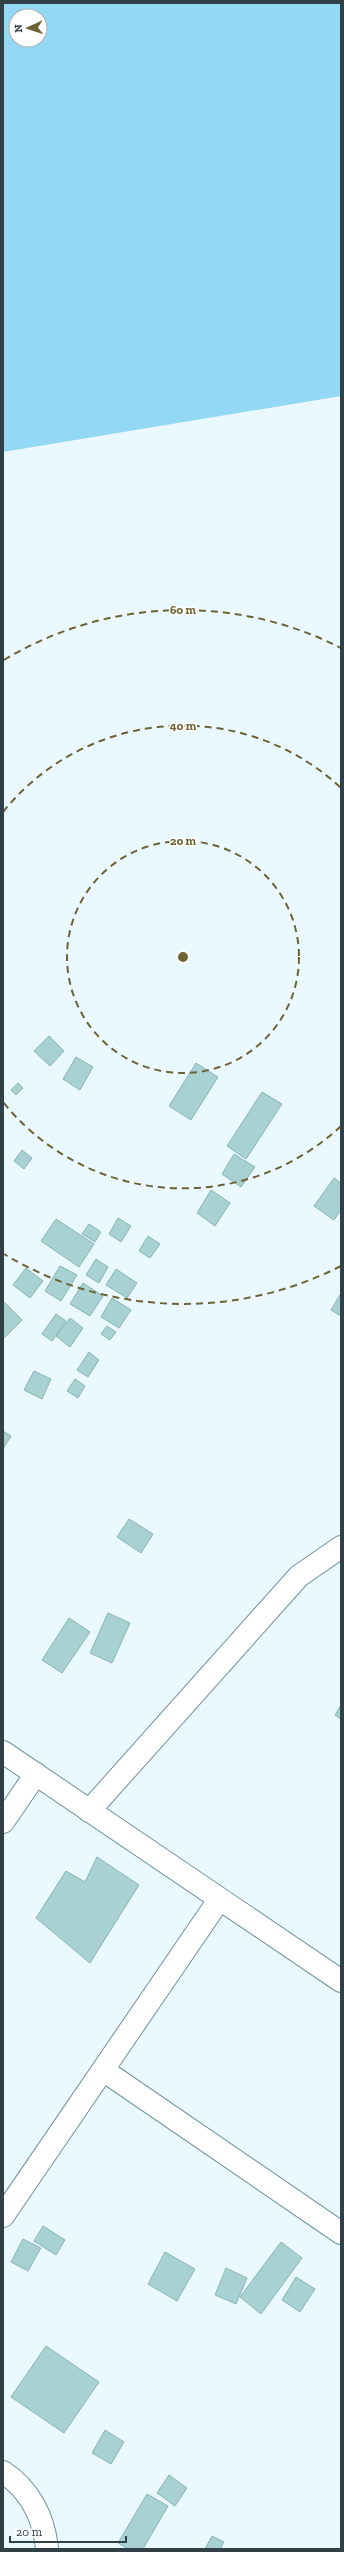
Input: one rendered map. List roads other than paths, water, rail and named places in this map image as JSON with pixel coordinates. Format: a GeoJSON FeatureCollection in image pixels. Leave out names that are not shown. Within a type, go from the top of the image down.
{"type":"FeatureCollection","features":[{"type":"Feature","properties":{"kind":"street"},"geometry":{"type":"LineString","coordinates":[[89,1810],[299,1576],[341,1547]]}},
{"type":"Feature","properties":{"kind":"street"},"geometry":{"type":"LineString","coordinates":[[3,1752],[218,1900],[341,1981]]}},
{"type":"Feature","properties":{"kind":"street"},"geometry":{"type":"LineString","coordinates":[[3,1822],[36,1774]]}},
{"type":"Feature","properties":{"kind":"street"},"geometry":{"type":"LineString","coordinates":[[3,2216],[218,1900]]}},
{"type":"Feature","properties":{"kind":"street"},"geometry":{"type":"LineString","coordinates":[[103,2070],[341,2233]]}},
{"type":"Feature","properties":{"kind":"street"},"geometry":{"type":"LineString","coordinates":[[3,2472],[13,2479],[38,2510],[47,2549]]}}]}
